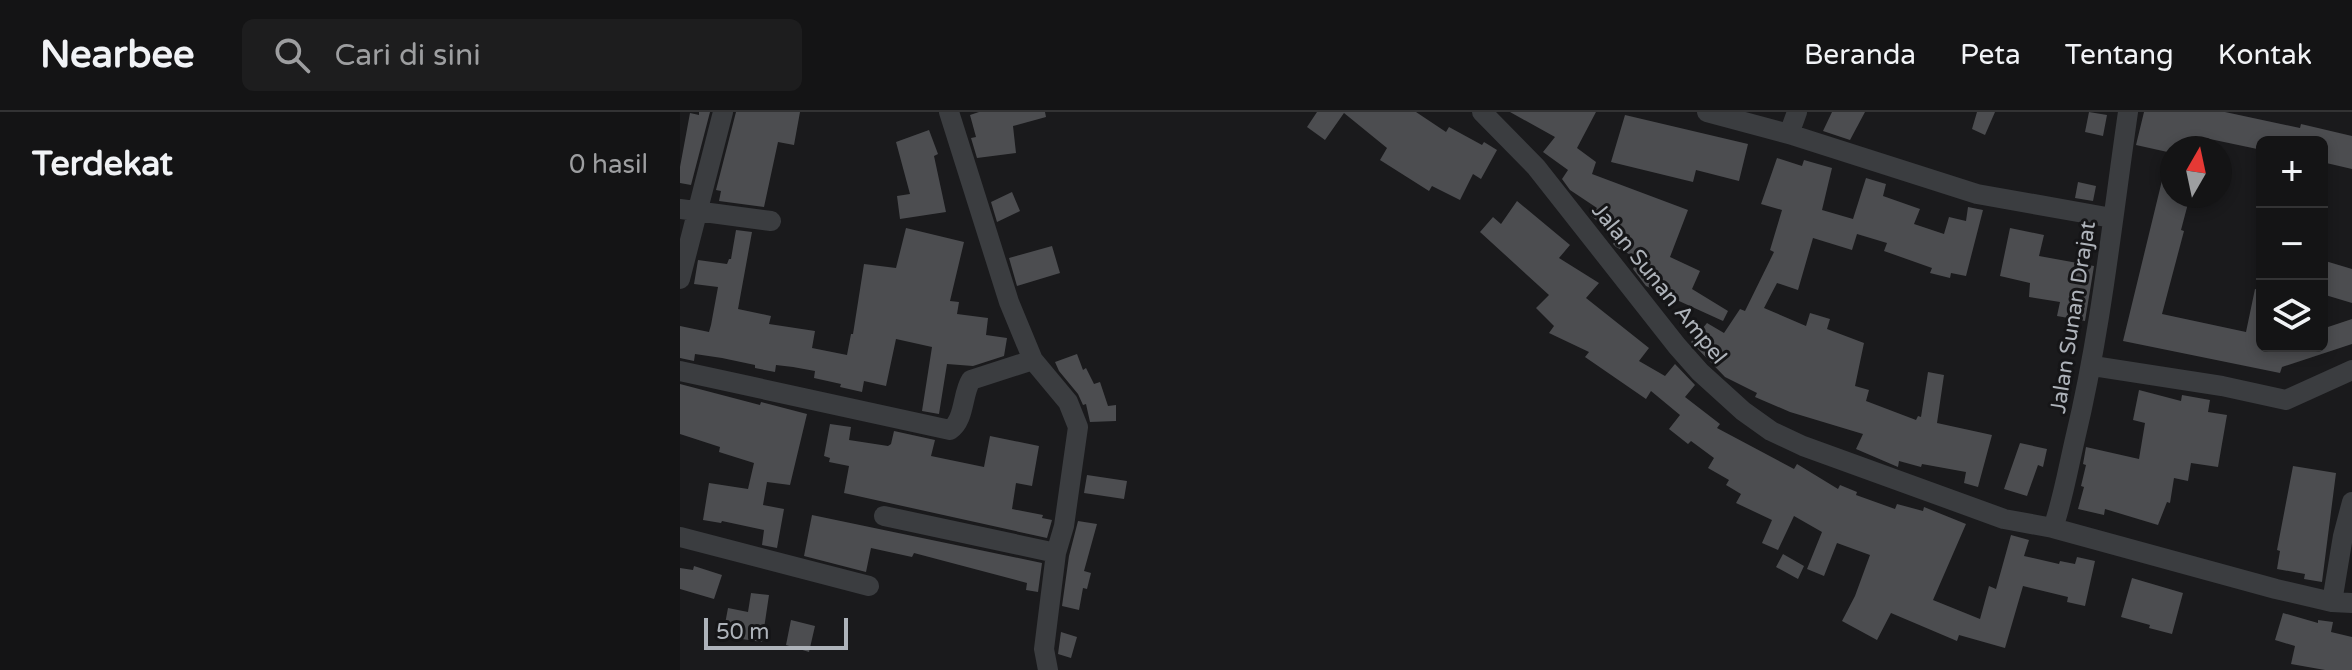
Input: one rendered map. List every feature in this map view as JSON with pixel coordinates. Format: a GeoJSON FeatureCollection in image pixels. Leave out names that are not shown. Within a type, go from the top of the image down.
{"type":"FeatureCollection","features":[{"type":"Feature","properties":{"kind":"street"},"geometry":{"type":"LineString","coordinates":[[680,279],[688,211],[715,149],[723,112]]}},
{"type":"Feature","properties":{"kind":"street"},"geometry":{"type":"LineString","coordinates":[[949,112],[1009,302],[1033,360],[1068,402],[1078,427],[1064,526],[1056,553],[1044,649],[1048,670]]}},
{"type":"Feature","properties":{"kind":"street","name":"Jalan Sunan Ampel"},"geometry":{"type":"LineString","coordinates":[[1482,112],[1536,167],[1677,346],[1718,389],[1771,431],[1986,513],[2053,528],[2276,589],[2342,602]]}},
{"type":"Feature","properties":{"kind":"street"},"geometry":{"type":"LineString","coordinates":[[1707,112],[1789,134],[1977,194],[2112,218]]}},
{"type":"Feature","properties":{"kind":"street"},"geometry":{"type":"LineString","coordinates":[[1789,134],[1797,112]]}},
{"type":"Feature","properties":{"kind":"street","name":"Jalan Sunan Drajat"},"geometry":{"type":"LineString","coordinates":[[2053,528],[2063,499],[2093,366],[2128,112]]}},
{"type":"Feature","properties":{"kind":"street"},"geometry":{"type":"LineString","coordinates":[[688,211],[771,221]]}},
{"type":"Feature","properties":{"kind":"street"},"geometry":{"type":"LineString","coordinates":[[680,371],[950,430],[957,424],[971,380],[1033,360]]}},
{"type":"Feature","properties":{"kind":"street"},"geometry":{"type":"LineString","coordinates":[[2093,366],[2222,386],[2286,400],[2352,370]]}},
{"type":"Feature","properties":{"kind":"street"},"geometry":{"type":"LineString","coordinates":[[2342,602],[2343,536],[2352,502]]}},
{"type":"Feature","properties":{"kind":"street"},"geometry":{"type":"LineString","coordinates":[[884,516],[1056,553]]}},
{"type":"Feature","properties":{"kind":"street"},"geometry":{"type":"LineString","coordinates":[[680,537],[869,586]]}},
{"type":"Feature","properties":{"kind":"building"},"geometry":{"type":"Polygon","coordinates":[[[699,112],[710,112],[691,185],[680,183],[690,113],[699,115],[699,112]]]}},
{"type":"Feature","properties":{"kind":"building"},"geometry":{"type":"Polygon","coordinates":[[[736,112],[800,112],[794,145],[778,142],[764,207],[719,201],[721,191],[716,190],[736,112]]]}},
{"type":"Feature","properties":{"kind":"building"},"geometry":{"type":"Polygon","coordinates":[[[979,112],[1045,112],[1046,117],[1013,126],[1016,153],[977,158],[971,138],[976,137],[970,115],[979,112]]]}},
{"type":"Feature","properties":{"kind":"building"},"geometry":{"type":"Polygon","coordinates":[[[1317,112],[1416,112],[1446,132],[1449,127],[1497,150],[1481,179],[1473,174],[1460,200],[1432,186],[1429,191],[1380,160],[1387,148],[1344,113],[1325,140],[1307,127],[1317,112]]]}},
{"type":"Feature","properties":{"kind":"building"},"geometry":{"type":"Polygon","coordinates":[[[1510,112],[1596,112],[1577,148],[1596,162],[1592,174],[1688,210],[1670,257],[1700,271],[1692,289],[1728,311],[1723,321],[1646,286],[1633,269],[1638,259],[1613,244],[1617,236],[1591,216],[1597,208],[1570,190],[1562,179],[1568,170],[1543,152],[1555,137],[1510,112]]]}},
{"type":"Feature","properties":{"kind":"building"},"geometry":{"type":"Polygon","coordinates":[[[1832,112],[1865,112],[1850,140],[1823,131],[1832,112]]]}},
{"type":"Feature","properties":{"kind":"building"},"geometry":{"type":"Polygon","coordinates":[[[1977,112],[1995,112],[1985,135],[1972,129],[1977,112]]]}},
{"type":"Feature","properties":{"kind":"building"},"geometry":{"type":"Polygon","coordinates":[[[2089,112],[2107,115],[2103,136],[2085,132],[2089,112]]]}},
{"type":"Feature","properties":{"kind":"building"},"geometry":{"type":"Polygon","coordinates":[[[2144,112],[2225,112],[2352,136],[2352,169],[2328,163],[2328,136],[2256,136],[2256,149],[2232,144],[2232,136],[2160,136],[2160,150],[2136,145],[2144,112]]]}},
{"type":"Feature","properties":{"kind":"building"},"geometry":{"type":"Polygon","coordinates":[[[1625,115],[1748,144],[1739,181],[1696,170],[1693,182],[1611,162],[1625,115]]]}},
{"type":"Feature","properties":{"kind":"building"},"geometry":{"type":"Polygon","coordinates":[[[929,130],[938,154],[934,156],[946,212],[900,219],[897,196],[910,194],[896,142],[929,130]]]}},
{"type":"Feature","properties":{"kind":"building"},"geometry":{"type":"Polygon","coordinates":[[[1777,158],[1802,166],[1804,160],[1832,168],[1822,210],[1853,219],[1866,178],[1886,184],[1883,196],[1920,209],[1914,224],[1944,234],[1949,217],[1966,221],[1968,207],[1983,210],[1966,276],[1951,273],[1950,278],[1930,273],[1932,268],[1884,251],[1887,243],[1857,234],[1852,250],[1813,238],[1798,290],[1777,283],[1764,308],[1806,326],[1810,313],[1830,319],[1827,329],[1864,343],[1855,386],[1869,390],[1866,401],[1916,420],[1918,416],[1921,417],[1928,372],[1944,375],[1937,423],[1992,435],[1978,487],[1964,483],[1966,472],[1899,461],[1898,467],[1856,449],[1863,434],[1790,412],[1755,397],[1757,393],[1725,377],[1691,342],[1707,323],[1724,333],[1740,309],[1745,311],[1774,252],[1770,250],[1782,210],[1761,204],[1777,158]]]}},
{"type":"Feature","properties":{"kind":"building"},"geometry":{"type":"Polygon","coordinates":[[[2078,182],[2096,186],[2093,201],[2075,198],[2078,182]]]}},
{"type":"Feature","properties":{"kind":"building"},"geometry":{"type":"Polygon","coordinates":[[[2160,189],[2160,208],[2187,208],[2181,230],[2184,231],[2162,314],[2246,332],[2256,289],[2256,352],[2328,352],[2282,367],[2280,373],[2123,341],[2160,189]]]}},
{"type":"Feature","properties":{"kind":"building"},"geometry":{"type":"Polygon","coordinates":[[[1012,192],[1020,211],[997,222],[991,202],[1012,192]]]}},
{"type":"Feature","properties":{"kind":"building"},"geometry":{"type":"Polygon","coordinates":[[[1517,201],[1570,245],[1559,258],[1599,283],[1586,298],[1649,348],[1639,361],[1665,376],[1675,364],[1695,385],[1685,397],[1720,424],[1717,428],[1794,469],[1797,464],[1838,489],[1840,485],[1857,492],[1856,495],[1895,509],[1897,504],[1923,511],[1924,507],[1966,524],[1933,600],[1980,619],[1989,586],[1996,589],[2011,535],[2029,540],[2024,556],[2059,564],[2060,561],[2075,564],[2077,557],[2095,561],[2085,606],[2067,602],[2068,597],[2023,586],[2005,648],[1959,635],[1957,641],[1891,613],[1877,640],[1842,621],[1870,555],[1837,543],[1824,576],[1807,569],[1822,532],[1794,516],[1778,550],[1762,543],[1772,520],[1736,503],[1741,494],[1726,485],[1729,480],[1708,468],[1714,458],[1669,429],[1680,415],[1651,391],[1646,399],[1585,357],[1589,352],[1549,333],[1554,326],[1536,308],[1549,295],[1480,232],[1493,217],[1501,224],[1517,201]]]}},
{"type":"Feature","properties":{"kind":"building"},"geometry":{"type":"Polygon","coordinates":[[[906,228],[964,242],[950,301],[959,302],[957,314],[988,318],[986,335],[1007,338],[1004,356],[973,366],[947,364],[939,414],[922,411],[932,347],[896,339],[886,386],[864,381],[862,392],[814,378],[815,371],[776,365],[775,372],[755,368],[755,365],[695,354],[694,361],[680,358],[680,326],[709,332],[718,287],[694,284],[698,260],[727,264],[731,259],[736,230],[752,232],[738,309],[771,316],[769,324],[815,331],[812,348],[847,355],[864,264],[896,268],[906,228]]]}},
{"type":"Feature","properties":{"kind":"building"},"geometry":{"type":"Polygon","coordinates":[[[2010,228],[2044,235],[2039,256],[2094,266],[2085,321],[2057,316],[2060,302],[2029,297],[2030,283],[2000,276],[2010,228]]]}},
{"type":"Feature","properties":{"kind":"building"},"geometry":{"type":"Polygon","coordinates":[[[1052,246],[1060,273],[1017,286],[1009,258],[1052,246]]]}},
{"type":"Feature","properties":{"kind":"building"},"geometry":{"type":"Polygon","coordinates":[[[2328,262],[2352,269],[2352,303],[2328,296],[2328,262]]]}},
{"type":"Feature","properties":{"kind":"building"},"geometry":{"type":"Polygon","coordinates":[[[2352,319],[2352,344],[2328,352],[2328,327],[2352,319]]]}},
{"type":"Feature","properties":{"kind":"building"},"geometry":{"type":"Polygon","coordinates":[[[1077,354],[1083,370],[1086,368],[1094,384],[1100,382],[1108,406],[1116,405],[1116,421],[1090,422],[1086,404],[1083,405],[1059,371],[1055,362],[1077,354]]]}},
{"type":"Feature","properties":{"kind":"building"},"geometry":{"type":"Polygon","coordinates":[[[680,384],[807,414],[790,485],[767,482],[763,505],[784,509],[777,548],[762,545],[764,530],[703,520],[709,483],[748,489],[754,463],[719,452],[720,447],[680,434],[680,384]]]}},
{"type":"Feature","properties":{"kind":"building"},"geometry":{"type":"Polygon","coordinates":[[[2139,390],[2181,401],[2182,395],[2210,400],[2208,412],[2227,415],[2218,467],[2191,463],[2188,481],[2174,478],[2170,503],[2167,502],[2158,525],[2105,509],[2104,515],[2078,509],[2084,487],[2081,486],[2086,447],[2139,459],[2145,423],[2133,420],[2139,390]]]}},
{"type":"Feature","properties":{"kind":"building"},"geometry":{"type":"Polygon","coordinates":[[[830,424],[851,427],[849,440],[888,446],[894,431],[935,440],[931,456],[984,467],[990,436],[1039,446],[1032,486],[1016,483],[1012,509],[1043,515],[1042,518],[1052,520],[1047,538],[844,493],[849,466],[829,462],[830,458],[824,456],[830,424]]]}},
{"type":"Feature","properties":{"kind":"building"},"geometry":{"type":"Polygon","coordinates":[[[2020,443],[2047,449],[2043,467],[2038,465],[2027,496],[2004,489],[2020,443]]]}},
{"type":"Feature","properties":{"kind":"building"},"geometry":{"type":"Polygon","coordinates":[[[2293,466],[2336,473],[2322,582],[2304,579],[2305,574],[2277,569],[2280,551],[2277,550],[2293,466]]]}},
{"type":"Feature","properties":{"kind":"building"},"geometry":{"type":"Polygon","coordinates":[[[1087,475],[1127,481],[1124,499],[1084,493],[1087,475]]]}},
{"type":"Feature","properties":{"kind":"building"},"geometry":{"type":"Polygon","coordinates":[[[812,515],[1042,563],[1038,592],[1026,590],[1027,583],[914,553],[912,557],[871,548],[866,572],[804,556],[812,515]]]}},
{"type":"Feature","properties":{"kind":"building"},"geometry":{"type":"Polygon","coordinates":[[[1078,521],[1097,524],[1084,571],[1091,573],[1087,589],[1083,588],[1079,610],[1062,606],[1078,521]]]}},
{"type":"Feature","properties":{"kind":"building"},"geometry":{"type":"Polygon","coordinates":[[[1783,554],[1804,566],[1798,579],[1776,567],[1783,554]]]}},
{"type":"Feature","properties":{"kind":"building"},"geometry":{"type":"Polygon","coordinates":[[[694,566],[722,575],[714,599],[680,589],[680,568],[693,570],[694,566]]]}},
{"type":"Feature","properties":{"kind":"building"},"geometry":{"type":"Polygon","coordinates":[[[2132,578],[2183,593],[2172,634],[2121,617],[2132,578]]]}},
{"type":"Feature","properties":{"kind":"building"},"geometry":{"type":"Polygon","coordinates":[[[751,593],[769,595],[762,642],[742,639],[744,627],[725,624],[728,608],[748,612],[751,593]]]}},
{"type":"Feature","properties":{"kind":"building"},"geometry":{"type":"Polygon","coordinates":[[[2283,613],[2318,623],[2318,620],[2333,622],[2331,632],[2352,637],[2352,670],[2325,670],[2291,664],[2295,646],[2275,640],[2283,613]]]}},
{"type":"Feature","properties":{"kind":"building"},"geometry":{"type":"Polygon","coordinates":[[[791,620],[815,626],[809,652],[786,645],[791,620]]]}},
{"type":"Feature","properties":{"kind":"building"},"geometry":{"type":"Polygon","coordinates":[[[1061,632],[1077,637],[1071,658],[1058,654],[1061,632]]]}}]}
